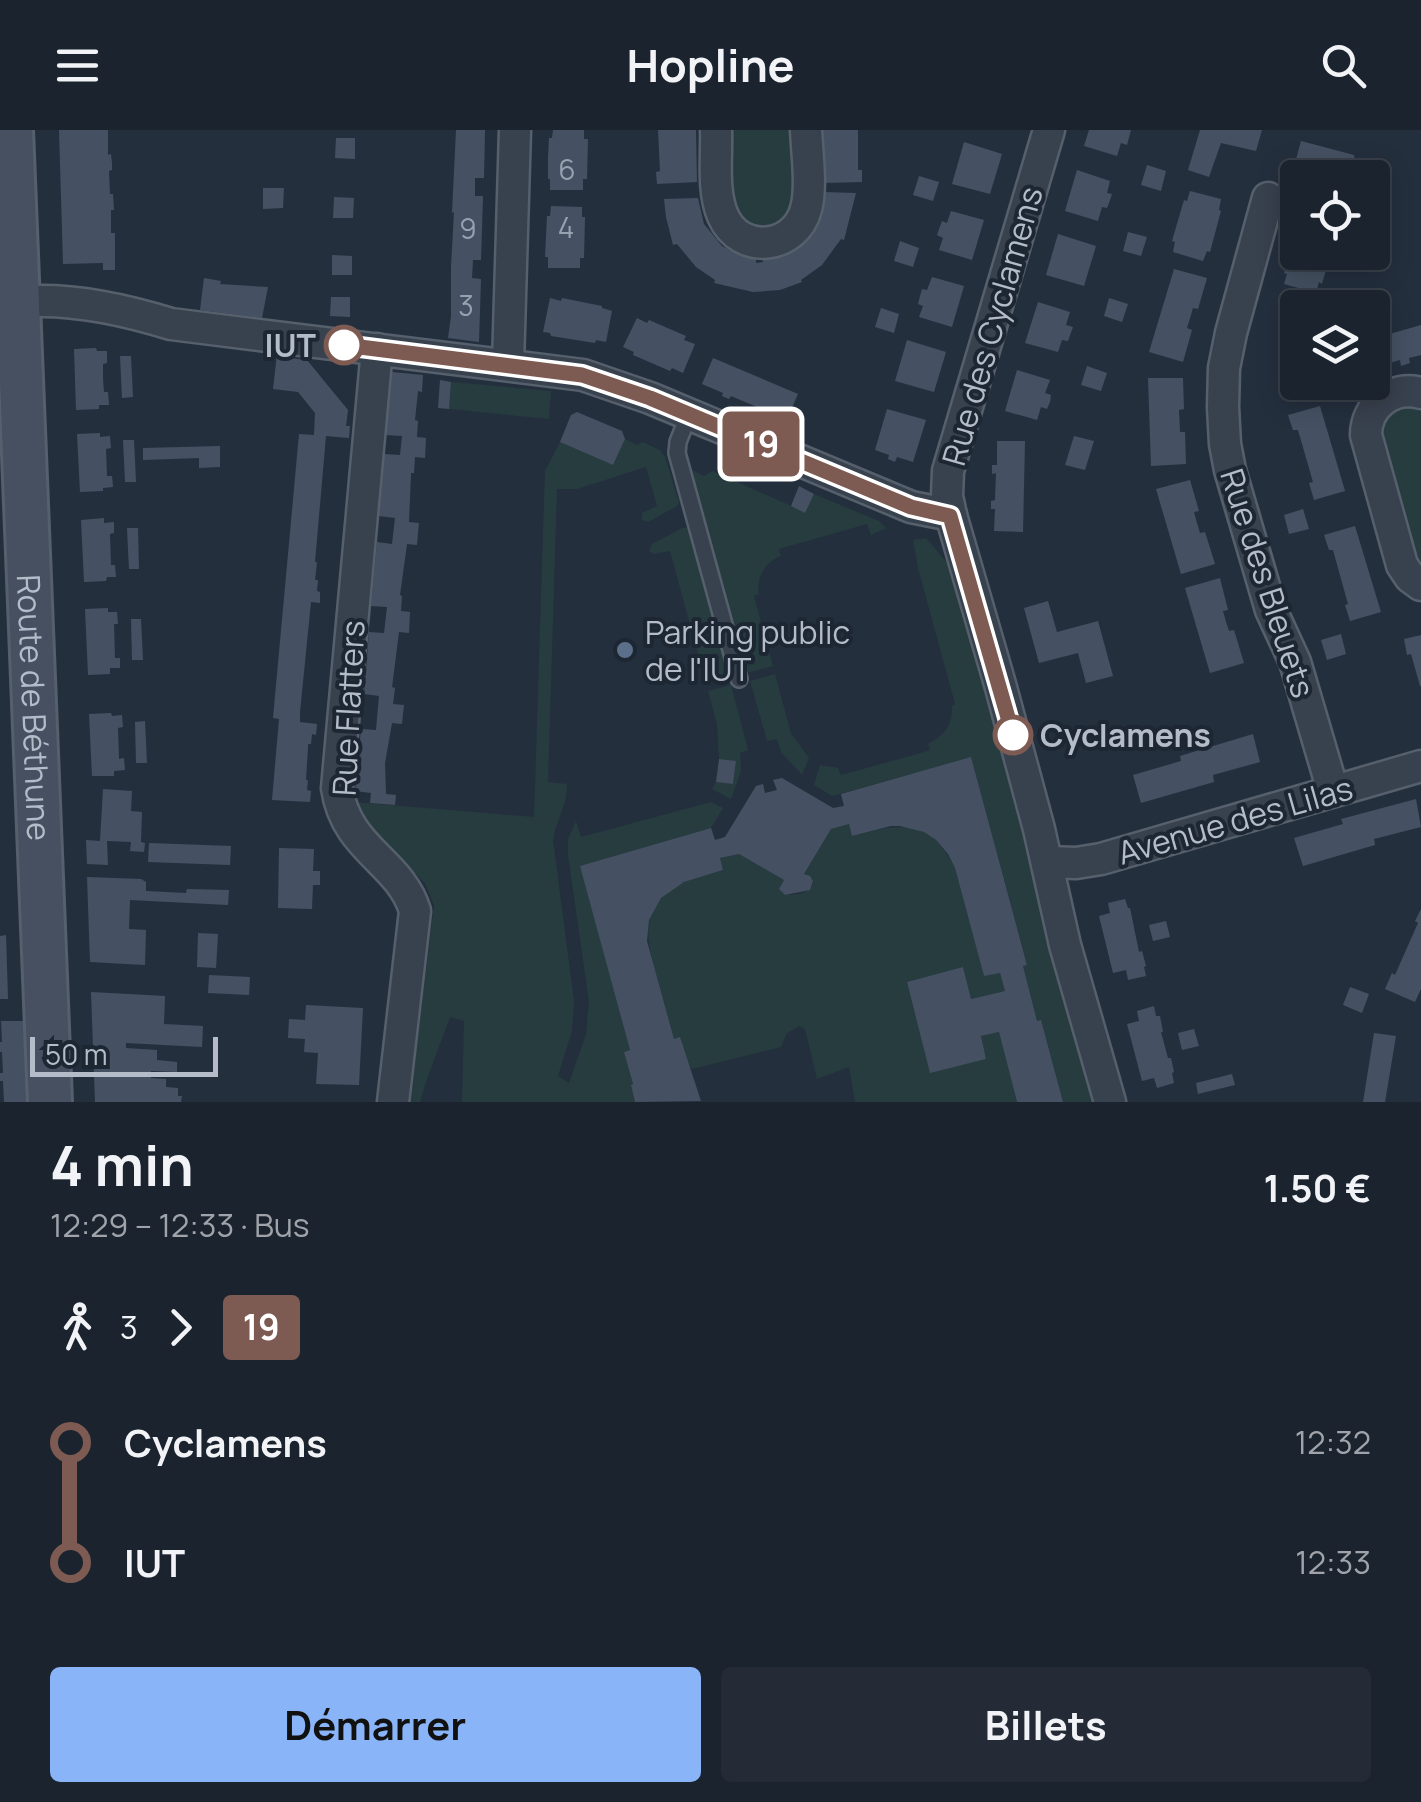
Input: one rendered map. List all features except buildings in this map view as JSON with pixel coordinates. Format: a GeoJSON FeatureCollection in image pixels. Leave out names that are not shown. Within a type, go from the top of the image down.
{"type":"FeatureCollection","features":[{"type":"Feature","properties":{"kind":"main road","name":"Route de Béthune"},"geometry":{"type":"LineString","coordinates":[[11,130],[29,301],[70,1102]]}},
{"type":"Feature","properties":{"kind":"main road","name":"Route de Béthune"},"geometry":{"type":"LineString","coordinates":[[34,130],[29,301],[50,1102]]}},
{"type":"Feature","properties":{"kind":"street"},"geometry":{"type":"LineString","coordinates":[[508,364],[515,130]]}},
{"type":"Feature","properties":{"kind":"street"},"geometry":{"type":"LineString","coordinates":[[716,130],[718,198],[723,216],[732,231],[745,240],[762,244],[788,235],[806,211],[806,130]]}},
{"type":"Feature","properties":{"kind":"street","name":"Rue des Cyclamens"},"geometry":{"type":"LineString","coordinates":[[1049,130],[948,471],[948,496],[950,516],[1000,684],[1065,946],[1110,1102]]}},
{"type":"Feature","properties":{"kind":"street","name":"Rue des Bleuets"},"geometry":{"type":"LineString","coordinates":[[1268,198],[1224,368],[1225,444],[1271,610],[1295,662],[1333,791]]}},
{"type":"Feature","properties":{"kind":"street"},"geometry":{"type":"LineString","coordinates":[[29,301],[136,313],[171,324],[508,364],[597,379],[911,507],[950,516]]}},
{"type":"Feature","properties":{"kind":"street","name":"Rue Flatters"},"geometry":{"type":"LineString","coordinates":[[377,349],[338,788],[345,818],[408,892],[415,911],[394,1102]]}},
{"type":"Feature","properties":{"kind":"street"},"geometry":{"type":"LineString","coordinates":[[1421,392],[1397,392],[1381,400],[1366,422],[1366,435],[1402,565],[1421,585]]}},
{"type":"Feature","properties":{"kind":"street","name":"Avenue des Lilas"},"geometry":{"type":"LineString","coordinates":[[1047,862],[1102,859],[1421,766]]}},
{"type":"Feature","properties":{"kind":"lane"},"geometry":{"type":"LineString","coordinates":[[688,414],[678,442],[679,464],[740,679]]}},
{"type":"Feature","properties":{"kind":"green space"},"geometry":{"type":"Polygon","coordinates":[[[727,130],[797,130],[799,199],[778,229],[751,230],[729,205],[727,130]]]}},
{"type":"Feature","properties":{"kind":"green space"},"geometry":{"type":"Polygon","coordinates":[[[451,382],[551,391],[549,419],[449,409],[451,382]]]}},
{"type":"Feature","properties":{"kind":"green space"},"geometry":{"type":"Polygon","coordinates":[[[1421,402],[1421,568],[1409,555],[1376,436],[1390,408],[1421,402]]]}},
{"type":"Feature","properties":{"kind":"green space"},"geometry":{"type":"Polygon","coordinates":[[[625,439],[660,450],[679,502],[677,506],[648,522],[642,520],[642,513],[657,506],[646,467],[577,489],[557,489],[548,782],[567,784],[553,840],[574,1001],[572,1031],[558,1076],[569,1083],[586,1034],[589,1002],[568,855],[568,839],[576,821],[581,837],[711,802],[723,808],[711,828],[581,866],[630,1050],[624,1052],[635,1102],[462,1102],[464,1021],[450,1017],[420,1102],[410,1102],[434,905],[425,883],[364,823],[353,802],[534,817],[545,471],[560,442],[613,465],[625,439]]]}},
{"type":"Feature","properties":{"kind":"green space"},"geometry":{"type":"Polygon","coordinates":[[[690,469],[704,476],[712,471],[805,512],[814,494],[879,521],[886,528],[871,535],[867,524],[779,549],[781,556],[763,571],[759,594],[754,596],[773,666],[747,673],[690,469]]]}},
{"type":"Feature","properties":{"kind":"green space"},"geometry":{"type":"Polygon","coordinates":[[[688,528],[729,677],[706,683],[670,551],[649,551],[652,544],[688,528]]]}},
{"type":"Feature","properties":{"kind":"green space"},"geometry":{"type":"Polygon","coordinates":[[[926,538],[950,566],[1096,1102],[1063,1102],[1041,1021],[1037,1021],[1023,966],[1027,964],[971,758],[832,796],[814,785],[820,765],[838,768],[841,775],[930,750],[928,744],[949,724],[955,704],[913,540],[926,538]]]}},
{"type":"Feature","properties":{"kind":"green space"},"geometry":{"type":"Polygon","coordinates":[[[775,674],[791,733],[809,758],[802,775],[781,752],[777,739],[767,741],[750,681],[775,674]]]}},
{"type":"Feature","properties":{"kind":"green space"},"geometry":{"type":"Polygon","coordinates":[[[731,685],[748,750],[740,753],[741,771],[731,799],[712,789],[716,782],[733,784],[736,762],[719,759],[717,724],[708,691],[731,685]]]}},
{"type":"Feature","properties":{"kind":"green space"},"geometry":{"type":"Polygon","coordinates":[[[849,824],[852,836],[885,828],[912,828],[924,832],[945,851],[955,868],[984,975],[1000,973],[1005,991],[971,999],[963,968],[907,982],[930,1072],[986,1059],[981,1036],[999,1032],[1017,1102],[855,1102],[849,1067],[817,1079],[805,1029],[800,1026],[787,1033],[781,1047],[688,1067],[680,1038],[674,1039],[650,947],[649,922],[659,900],[682,883],[723,870],[720,858],[739,854],[784,880],[779,889],[785,895],[803,892],[813,881],[804,874],[831,829],[849,824]]]}},
{"type":"Feature","properties":{"kind":"bus line","name":"19"},"geometry":{"type":"LineString","coordinates":[[344,345],[508,364],[611,383],[911,507],[950,516],[1013,735]]}},
{"type":"Feature","properties":{"kind":"place","name":"IUT"},"geometry":{"type":"Point","coordinates":[344,345]}},
{"type":"Feature","properties":{"kind":"place","name":"Parking public de l'IUT"},"geometry":{"type":"Point","coordinates":[625,650]}},
{"type":"Feature","properties":{"kind":"place","name":"Cyclamens"},"geometry":{"type":"Point","coordinates":[1013,735]}}]}
